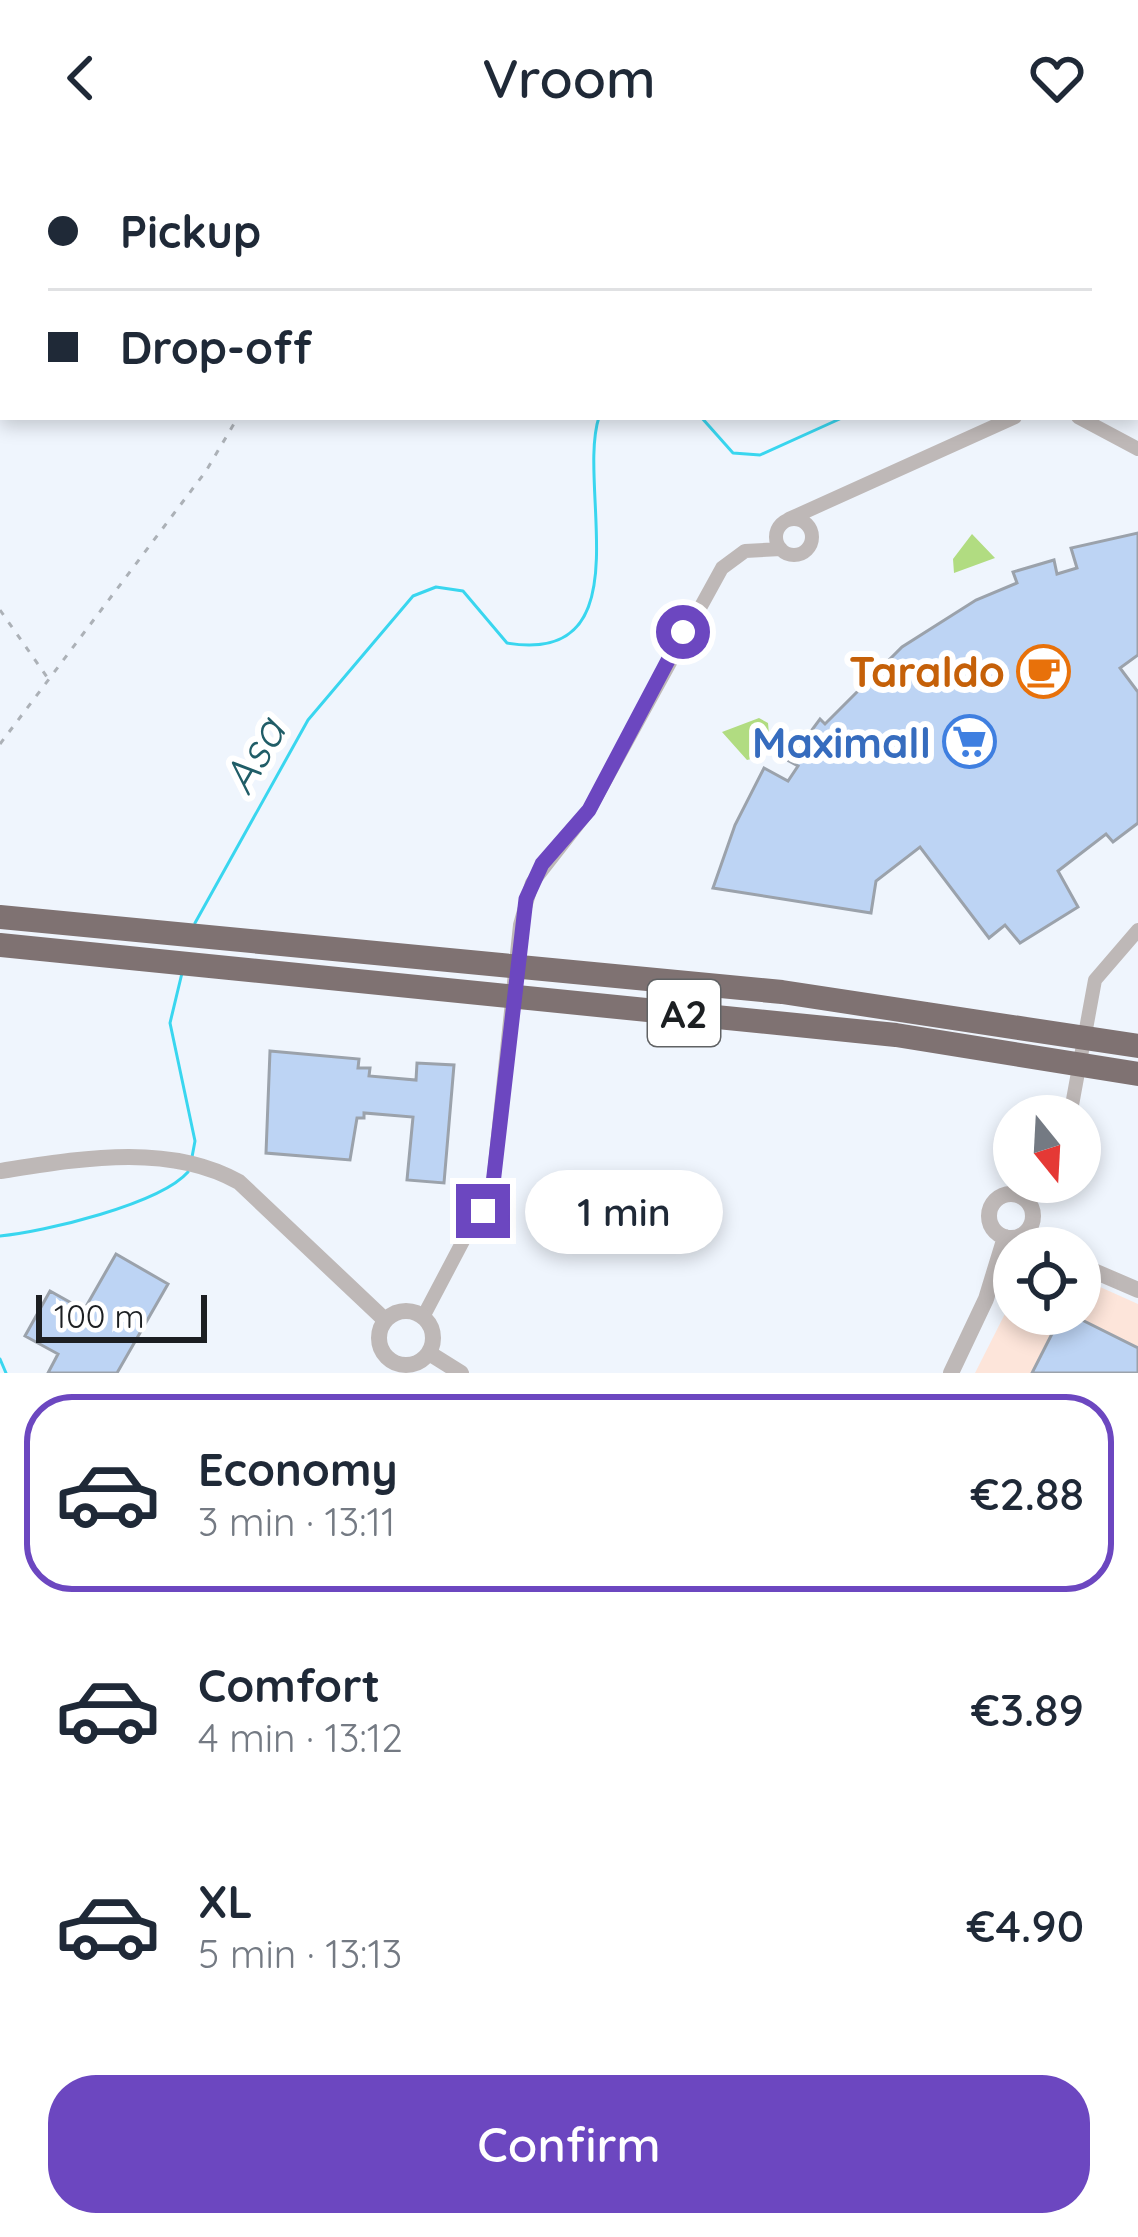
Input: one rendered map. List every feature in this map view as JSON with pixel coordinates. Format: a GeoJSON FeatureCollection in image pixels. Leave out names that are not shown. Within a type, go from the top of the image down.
{"type":"FeatureCollection","features":[{"type":"Feature","properties":{"kind":"highway","name":"A2"},"geometry":{"type":"LineString","coordinates":[[0,917],[135,932],[230,955],[896,1035],[1138,1074]]}},
{"type":"Feature","properties":{"kind":"highway","name":"A2"},"geometry":{"type":"LineString","coordinates":[[0,945],[131,958],[230,955],[782,992],[1138,1046]]}},
{"type":"Feature","properties":{"kind":"street"},"geometry":{"type":"LineString","coordinates":[[781,549],[777,532],[789,519],[1009,420]]}},
{"type":"Feature","properties":{"kind":"street"},"geometry":{"type":"LineString","coordinates":[[1084,420],[1138,449]]}},
{"type":"Feature","properties":{"kind":"street"},"geometry":{"type":"LineString","coordinates":[[423,1316],[493,1184],[520,925],[542,864],[589,810],[713,580],[733,557],[757,548],[781,549],[792,555],[804,552],[812,532],[838,499]]}},
{"type":"Feature","properties":{"kind":"street"},"geometry":{"type":"LineString","coordinates":[[789,519],[800,519],[812,532]]}},
{"type":"Feature","properties":{"kind":"street"},"geometry":{"type":"LineString","coordinates":[[1073,1095],[1086,1010],[1110,956],[1138,930]]}},
{"type":"Feature","properties":{"kind":"street"},"geometry":{"type":"LineString","coordinates":[[0,1171],[129,1157],[200,1165],[239,1183],[385,1320]]}},
{"type":"Feature","properties":{"kind":"street"},"geometry":{"type":"LineString","coordinates":[[1101,1273],[1138,1290]]}},
{"type":"Feature","properties":{"kind":"street"},"geometry":{"type":"LineString","coordinates":[[951,1373],[993,1277]]}},
{"type":"Feature","properties":{"kind":"street"},"geometry":{"type":"LineString","coordinates":[[408,1311],[423,1316],[432,1330],[429,1353],[415,1364],[389,1360],[378,1336],[385,1320],[408,1311]]}},
{"type":"Feature","properties":{"kind":"street"},"geometry":{"type":"LineString","coordinates":[[429,1353],[461,1373]]}},
{"type":"Feature","properties":{"kind":"path"},"geometry":{"type":"LineString","coordinates":[[0,744],[206,471],[236,420]]}},
{"type":"Feature","properties":{"kind":"path"},"geometry":{"type":"LineString","coordinates":[[0,610],[50,680]]}},
{"type":"Feature","properties":{"kind":"shaded area"},"geometry":{"type":"Polygon","coordinates":[[[1101,1287],[1138,1304],[1138,1373],[975,1373],[994,1335],[1101,1335],[1101,1287]]]}},
{"type":"Feature","properties":{"kind":"green space"},"geometry":{"type":"Polygon","coordinates":[[[972,534],[995,558],[954,573],[953,559],[972,534]]]}},
{"type":"Feature","properties":{"kind":"green space"},"geometry":{"type":"Polygon","coordinates":[[[759,718],[768,723],[769,734],[755,758],[747,760],[722,732],[759,718]]]}},
{"type":"Feature","properties":{"kind":"building","name":"Maximall"},"geometry":{"type":"Polygon","coordinates":[[[1138,533],[1138,655],[1120,668],[1138,692],[1138,823],[1113,842],[1106,834],[1058,871],[1078,907],[1020,943],[1005,925],[989,938],[920,847],[876,881],[871,913],[713,888],[735,825],[764,768],[788,781],[798,766],[789,761],[820,719],[825,724],[902,647],[976,600],[1017,583],[1013,572],[1054,560],[1057,574],[1077,568],[1071,548],[1138,533]]]}},
{"type":"Feature","properties":{"kind":"building"},"geometry":{"type":"Polygon","coordinates":[[[270,1051],[359,1059],[358,1068],[370,1068],[369,1076],[416,1080],[417,1063],[454,1065],[444,1183],[407,1180],[413,1117],[364,1113],[364,1118],[357,1118],[350,1160],[266,1153],[270,1051]]]}},
{"type":"Feature","properties":{"kind":"building"},"geometry":{"type":"Polygon","coordinates":[[[116,1254],[168,1284],[117,1373],[48,1373],[58,1354],[25,1336],[50,1291],[84,1310],[116,1254]]]}},
{"type":"Feature","properties":{"kind":"building"},"geometry":{"type":"Polygon","coordinates":[[[1101,1330],[1138,1348],[1138,1373],[1032,1373],[1051,1335],[1101,1335],[1101,1330]]]}},
{"type":"Feature","properties":{"kind":"waterway","name":"Asa"},"geometry":{"type":"LineString","coordinates":[[195,923],[308,720],[413,596],[436,587],[463,591],[507,643],[550,643],[576,627],[591,600],[596,565],[594,448],[599,420]]}},
{"type":"Feature","properties":{"kind":"waterway","name":"Asa"},"geometry":{"type":"LineString","coordinates":[[704,420],[733,453],[760,455],[837,420]]}},
{"type":"Feature","properties":{"kind":"waterway","name":"Asa"},"geometry":{"type":"LineString","coordinates":[[182,973],[170,1023],[195,1141],[192,1157]]}},
{"type":"Feature","properties":{"kind":"waterway","name":"Asa"},"geometry":{"type":"LineString","coordinates":[[0,1236],[128,1205],[174,1184],[188,1172]]}},
{"type":"Feature","properties":{"kind":"waterway","name":"Asa"},"geometry":{"type":"LineString","coordinates":[[0,1359],[6,1373]]}},
{"type":"Feature","properties":{"kind":"place","name":"Taraldo"},"geometry":{"type":"Point","coordinates":[1044,671]}},
{"type":"Feature","properties":{"kind":"place","name":"Maximall"},"geometry":{"type":"Point","coordinates":[970,742]}},
{"type":"Feature","properties":{"kind":"route"},"geometry":{"type":"LineString","coordinates":[[483,1211],[493,1184],[526,899],[542,864],[589,810],[683,632]]}}]}
